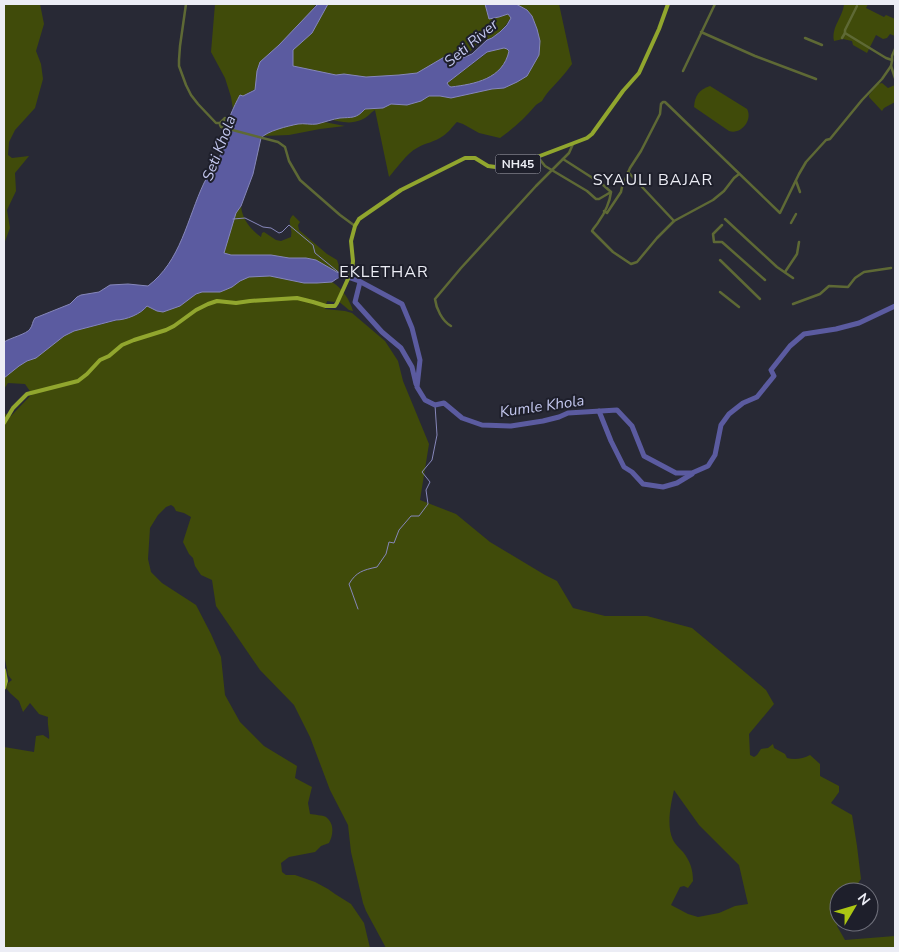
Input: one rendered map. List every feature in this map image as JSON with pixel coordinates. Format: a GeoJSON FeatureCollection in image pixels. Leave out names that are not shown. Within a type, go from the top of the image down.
{"type":"FeatureCollection","features":[{"type":"Feature","properties":{"kind":"main road","name":"NH45"},"geometry":{"type":"LineString","coordinates":[[355,226],[357,221],[364,215],[390,197],[465,158],[475,158],[488,166],[503,168],[573,144],[592,134],[623,91],[637,76],[659,29],[668,4]]}},
{"type":"Feature","properties":{"kind":"main road"},"geometry":{"type":"LineString","coordinates":[[4,423],[13,408],[27,394],[78,381],[100,360],[112,354],[122,345],[166,330],[208,304],[293,298],[329,307],[333,306],[337,303],[352,270],[351,241],[355,226]]}},
{"type":"Feature","properties":{"kind":"main road"},"geometry":{"type":"LineString","coordinates":[[4,670],[6,681],[4,688]]}},
{"type":"Feature","properties":{"kind":"street"},"geometry":{"type":"LineString","coordinates":[[186,4],[178,60],[186,85],[194,100],[216,124],[225,118],[221,127],[278,142],[285,147],[289,161],[300,180],[340,216],[355,226]]}},
{"type":"Feature","properties":{"kind":"street"},"geometry":{"type":"LineString","coordinates":[[683,71],[715,4]]}},
{"type":"Feature","properties":{"kind":"street"},"geometry":{"type":"LineString","coordinates":[[842,38],[856,6]]}},
{"type":"Feature","properties":{"kind":"street"},"geometry":{"type":"LineString","coordinates":[[701,32],[755,56],[816,79]]}},
{"type":"Feature","properties":{"kind":"street"},"geometry":{"type":"LineString","coordinates":[[845,33],[892,60]]}},
{"type":"Feature","properties":{"kind":"street"},"geometry":{"type":"LineString","coordinates":[[805,38],[822,45]]}},
{"type":"Feature","properties":{"kind":"street"},"geometry":{"type":"LineString","coordinates":[[604,211],[607,213],[621,192],[628,172],[660,114],[661,104],[665,102],[780,213],[806,162],[826,140],[830,139],[882,79],[891,66],[895,49]]}},
{"type":"Feature","properties":{"kind":"street"},"geometry":{"type":"LineString","coordinates":[[891,66],[895,78]]}},
{"type":"Feature","properties":{"kind":"street"},"geometry":{"type":"LineString","coordinates":[[451,326],[443,319],[436,299],[473,256],[569,153],[573,144]]}},
{"type":"Feature","properties":{"kind":"street"},"geometry":{"type":"LineString","coordinates":[[538,157],[551,171],[587,191],[596,199],[611,192]]}},
{"type":"Feature","properties":{"kind":"street"},"geometry":{"type":"LineString","coordinates":[[563,159],[611,192]]}},
{"type":"Feature","properties":{"kind":"street"},"geometry":{"type":"LineString","coordinates":[[628,172],[674,221]]}},
{"type":"Feature","properties":{"kind":"street"},"geometry":{"type":"LineString","coordinates":[[611,192],[601,219],[592,231],[613,252],[631,264],[637,262],[674,221],[713,200],[739,174]]}},
{"type":"Feature","properties":{"kind":"street"},"geometry":{"type":"LineString","coordinates":[[796,180],[800,192]]}},
{"type":"Feature","properties":{"kind":"street"},"geometry":{"type":"LineString","coordinates":[[791,222],[796,214]]}},
{"type":"Feature","properties":{"kind":"street"},"geometry":{"type":"LineString","coordinates":[[725,218],[777,267],[793,278]]}},
{"type":"Feature","properties":{"kind":"street"},"geometry":{"type":"LineString","coordinates":[[722,224],[713,234],[714,242],[722,242],[765,280]]}},
{"type":"Feature","properties":{"kind":"street"},"geometry":{"type":"LineString","coordinates":[[785,272],[797,254],[799,242]]}},
{"type":"Feature","properties":{"kind":"street"},"geometry":{"type":"LineString","coordinates":[[720,260],[760,299]]}},
{"type":"Feature","properties":{"kind":"street"},"geometry":{"type":"LineString","coordinates":[[793,304],[820,294],[829,286],[848,288],[855,278],[864,272],[891,268]]}},
{"type":"Feature","properties":{"kind":"street"},"geometry":{"type":"LineString","coordinates":[[720,292],[739,307]]}},
{"type":"Feature","properties":{"kind":"green space"},"geometry":{"type":"Polygon","coordinates":[[[4,4],[40,4],[44,24],[36,51],[41,64],[43,79],[35,108],[15,130],[9,142],[8,155],[12,158],[29,156],[15,173],[16,191],[7,210],[10,228],[4,244],[4,4]]]}},
{"type":"Feature","properties":{"kind":"green space"},"geometry":{"type":"Polygon","coordinates":[[[215,4],[316,4],[255,89],[240,96],[233,109],[225,78],[211,52],[215,4]]]}},
{"type":"Feature","properties":{"kind":"green space"},"geometry":{"type":"Polygon","coordinates":[[[325,4],[485,4],[487,10],[499,17],[508,13],[511,17],[501,31],[487,40],[486,33],[482,27],[476,45],[460,59],[416,77],[340,79],[273,60],[325,4]]]}},
{"type":"Feature","properties":{"kind":"green space"},"geometry":{"type":"Polygon","coordinates":[[[516,4],[559,4],[572,64],[542,101],[500,138],[479,133],[457,122],[440,138],[413,150],[389,177],[375,110],[365,118],[352,122],[327,119],[364,109],[383,108],[391,104],[407,105],[421,101],[429,96],[451,98],[505,88],[527,10],[516,4]]]}},
{"type":"Feature","properties":{"kind":"green space"},"geometry":{"type":"Polygon","coordinates":[[[844,4],[868,4],[866,8],[884,17],[886,15],[895,19],[895,36],[890,34],[887,38],[883,39],[876,35],[867,53],[853,45],[852,41],[843,39],[834,41],[834,31],[844,4]]]}},
{"type":"Feature","properties":{"kind":"green space"},"geometry":{"type":"Polygon","coordinates":[[[513,29],[518,68],[475,84],[451,87],[447,83],[483,56],[513,29]]]}},
{"type":"Feature","properties":{"kind":"green space"},"geometry":{"type":"Polygon","coordinates":[[[882,83],[888,88],[895,85],[895,102],[882,111],[869,95],[878,84],[882,83]]]}},
{"type":"Feature","properties":{"kind":"green space"},"geometry":{"type":"Polygon","coordinates":[[[710,86],[747,109],[747,122],[742,129],[733,132],[729,131],[694,107],[698,94],[710,86]]]}},
{"type":"Feature","properties":{"kind":"green space"},"geometry":{"type":"Polygon","coordinates":[[[324,122],[345,126],[289,135],[263,136],[256,162],[254,124],[324,122]]]}},
{"type":"Feature","properties":{"kind":"green space"},"geometry":{"type":"Polygon","coordinates":[[[241,206],[245,220],[257,234],[261,237],[264,232],[281,241],[291,237],[290,221],[293,215],[300,222],[298,225],[299,230],[337,260],[342,275],[221,259],[236,212],[241,206]]]}},
{"type":"Feature","properties":{"kind":"green space"},"geometry":{"type":"Polygon","coordinates":[[[255,274],[304,283],[332,282],[336,285],[345,295],[353,311],[337,300],[334,302],[327,301],[325,309],[352,313],[385,341],[398,361],[403,381],[429,444],[420,500],[456,514],[490,542],[557,581],[573,608],[605,616],[647,616],[692,628],[766,690],[774,704],[749,734],[750,755],[754,757],[761,749],[768,748],[773,744],[774,748],[785,754],[787,758],[798,759],[810,755],[820,764],[820,776],[839,786],[839,792],[831,803],[852,815],[861,879],[859,882],[829,882],[829,932],[840,932],[845,940],[895,936],[895,948],[386,948],[363,903],[351,852],[348,825],[330,790],[310,737],[294,705],[260,670],[216,606],[212,580],[201,575],[183,542],[191,517],[176,511],[171,505],[158,515],[150,528],[148,559],[151,572],[162,583],[196,605],[221,657],[225,695],[240,722],[264,746],[297,766],[295,778],[312,787],[308,803],[310,814],[326,817],[332,826],[329,843],[321,846],[315,852],[289,857],[281,863],[282,872],[286,875],[295,875],[315,882],[351,904],[364,923],[370,948],[4,948],[4,747],[34,752],[36,736],[43,735],[49,739],[49,737],[48,717],[39,714],[30,703],[23,712],[19,701],[6,688],[12,680],[8,675],[4,654],[4,413],[11,416],[32,394],[25,384],[8,383],[4,389],[4,378],[63,336],[74,331],[131,317],[144,310],[149,303],[255,274]],[[674,790],[670,815],[671,834],[674,842],[689,862],[693,881],[688,888],[680,887],[671,905],[698,917],[748,904],[739,865],[699,825],[674,790]]]}},
{"type":"Feature","properties":{"kind":"shaded area"},"geometry":{"type":"Polygon","coordinates":[[[318,4],[328,4],[312,33],[293,50],[293,66],[336,75],[344,74],[366,77],[417,73],[446,56],[460,59],[472,54],[487,40],[500,32],[511,18],[508,14],[489,19],[485,4],[516,4],[527,10],[532,16],[540,41],[539,55],[527,76],[504,88],[451,98],[429,96],[421,101],[407,105],[391,104],[383,108],[365,109],[354,117],[337,118],[317,124],[283,127],[261,138],[253,174],[241,206],[236,213],[224,253],[231,255],[271,255],[316,260],[342,275],[332,282],[304,283],[270,276],[249,277],[220,292],[196,294],[180,306],[163,312],[147,306],[141,312],[129,318],[74,331],[64,336],[36,358],[19,366],[4,378],[4,342],[28,331],[35,318],[70,304],[81,295],[99,292],[110,285],[148,286],[159,276],[176,252],[204,183],[220,156],[226,128],[240,95],[243,96],[255,90],[260,62],[318,4]],[[507,49],[487,52],[447,83],[451,87],[478,82],[487,78],[501,68],[509,51],[507,49]]]}},
{"type":"Feature","properties":{"kind":"waterway"},"geometry":{"type":"LineString","coordinates":[[233,219],[245,218],[279,233],[289,225],[313,245],[315,253],[342,275]]}},
{"type":"Feature","properties":{"kind":"waterway","name":"Kumle Khola"},"geometry":{"type":"LineString","coordinates":[[337,276],[342,275],[359,281],[402,304],[412,328],[420,360],[417,387],[425,400],[435,405],[444,403],[462,418],[482,425],[511,426],[543,421],[568,413],[617,410],[632,426],[644,456],[676,473],[692,473],[708,466],[715,455],[721,425],[729,414],[743,403],[757,397],[774,376],[771,370],[790,346],[804,334],[859,323],[895,306]]}},
{"type":"Feature","properties":{"kind":"waterway"},"geometry":{"type":"LineString","coordinates":[[360,282],[355,302],[382,332],[401,348],[412,367],[416,384]]}},
{"type":"Feature","properties":{"kind":"waterway"},"geometry":{"type":"LineString","coordinates":[[358,609],[349,584],[360,572],[377,567],[386,554],[389,542],[394,543],[399,530],[411,516],[419,516],[428,504],[426,490],[430,482],[422,472],[432,460],[437,435],[435,405]]}},
{"type":"Feature","properties":{"kind":"waterway"},"geometry":{"type":"LineString","coordinates":[[599,411],[624,467],[632,472],[643,484],[663,487],[677,483],[692,474]]}},
{"type":"Feature","properties":{"kind":"district","name":"SYAULI BAJAR"},"geometry":{"type":"Point","coordinates":[653,179]}},
{"type":"Feature","properties":{"kind":"district","name":"EKLETHAR"},"geometry":{"type":"Point","coordinates":[384,271]}},
{"type":"Feature","properties":{"kind":"water label","name":"Seti River"},"geometry":{"type":"Point","coordinates":[471,43]}},
{"type":"Feature","properties":{"kind":"water label","name":"Seti Khola"},"geometry":{"type":"Point","coordinates":[219,148]}}]}
